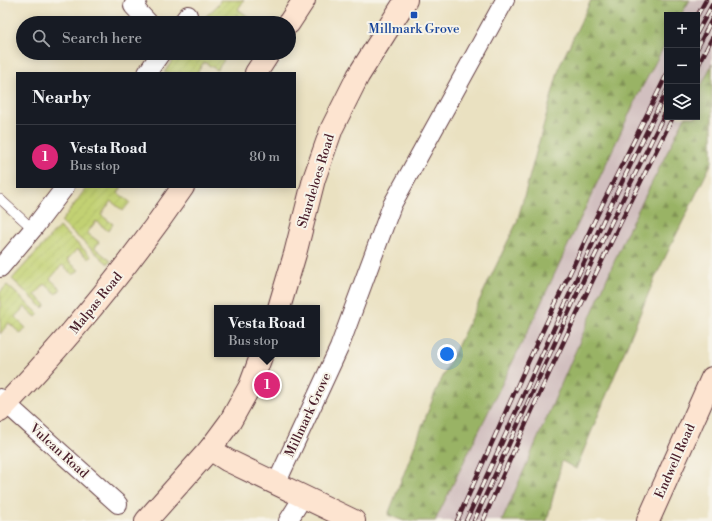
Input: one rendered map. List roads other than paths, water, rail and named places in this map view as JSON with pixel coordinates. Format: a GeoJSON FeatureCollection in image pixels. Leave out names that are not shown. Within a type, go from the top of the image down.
{"type":"FeatureCollection","features":[{"type":"Feature","properties":{"kind":"street"},"geometry":{"type":"LineString","coordinates":[[138,0],[133,6],[142,16]]}},
{"type":"Feature","properties":{"kind":"street"},"geometry":{"type":"LineString","coordinates":[[294,16],[304,0]]}},
{"type":"Feature","properties":{"kind":"street","name":"Shardeloes Road"},"geometry":{"type":"LineString","coordinates":[[280,305],[295,254],[314,179],[332,128],[358,76],[406,0]]}},
{"type":"Feature","properties":{"kind":"street","name":"Millmark Grove"},"geometry":{"type":"LineString","coordinates":[[276,484],[339,348],[392,205],[505,0]]}},
{"type":"Feature","properties":{"kind":"street"},"geometry":{"type":"LineString","coordinates":[[148,72],[156,60]]}},
{"type":"Feature","properties":{"kind":"street"},"geometry":{"type":"LineString","coordinates":[[257,72],[264,60]]}},
{"type":"Feature","properties":{"kind":"street"},"geometry":{"type":"LineString","coordinates":[[0,268],[33,229],[64,188]]}},
{"type":"Feature","properties":{"kind":"street","name":"Malpas Road"},"geometry":{"type":"LineString","coordinates":[[2,405],[48,360],[104,295],[182,188]]}},
{"type":"Feature","properties":{"kind":"street"},"geometry":{"type":"LineString","coordinates":[[146,521],[210,449],[230,422],[240,405],[261,357]]}},
{"type":"Feature","properties":{"kind":"street","name":"Endwell Road"},"geometry":{"type":"LineString","coordinates":[[648,521],[712,378]]}},
{"type":"Feature","properties":{"kind":"street","name":"Vulcan Road"},"geometry":{"type":"LineString","coordinates":[[2,405],[118,504]]}},
{"type":"Feature","properties":{"kind":"street"},"geometry":{"type":"LineString","coordinates":[[210,449],[227,460],[354,521]]}},
{"type":"Feature","properties":{"kind":"street"},"geometry":{"type":"LineString","coordinates":[[288,521],[303,497]]}},
{"type":"Feature","properties":{"kind":"lane"},"geometry":{"type":"LineString","coordinates":[[0,199],[33,229]]}},
{"type":"Feature","properties":{"kind":"railway"},"geometry":{"type":"LineString","coordinates":[[699,12],[706,0]]}},
{"type":"Feature","properties":{"kind":"railway"},"geometry":{"type":"LineString","coordinates":[[700,27],[712,5]]}},
{"type":"Feature","properties":{"kind":"railway"},"geometry":{"type":"LineString","coordinates":[[698,48],[712,19]]}},
{"type":"Feature","properties":{"kind":"railway"},"geometry":{"type":"LineString","coordinates":[[700,62],[712,38]]}},
{"type":"Feature","properties":{"kind":"railway"},"geometry":{"type":"LineString","coordinates":[[457,521],[528,362],[601,207],[664,80]]}},
{"type":"Feature","properties":{"kind":"railway"},"geometry":{"type":"LineString","coordinates":[[466,521],[603,221],[664,96]]}},
{"type":"Feature","properties":{"kind":"railway"},"geometry":{"type":"LineString","coordinates":[[474,521],[587,272],[664,115]]}},
{"type":"Feature","properties":{"kind":"railway"},"geometry":{"type":"LineString","coordinates":[[483,521],[575,318],[672,120]]}},
{"type":"Feature","properties":{"kind":"place","name":"Millmark Grove"},"geometry":{"type":"Point","coordinates":[414,15]}},
{"type":"Feature","properties":{"kind":"place","name":"Vesta Road"},"geometry":{"type":"Point","coordinates":[267,385]}}]}
